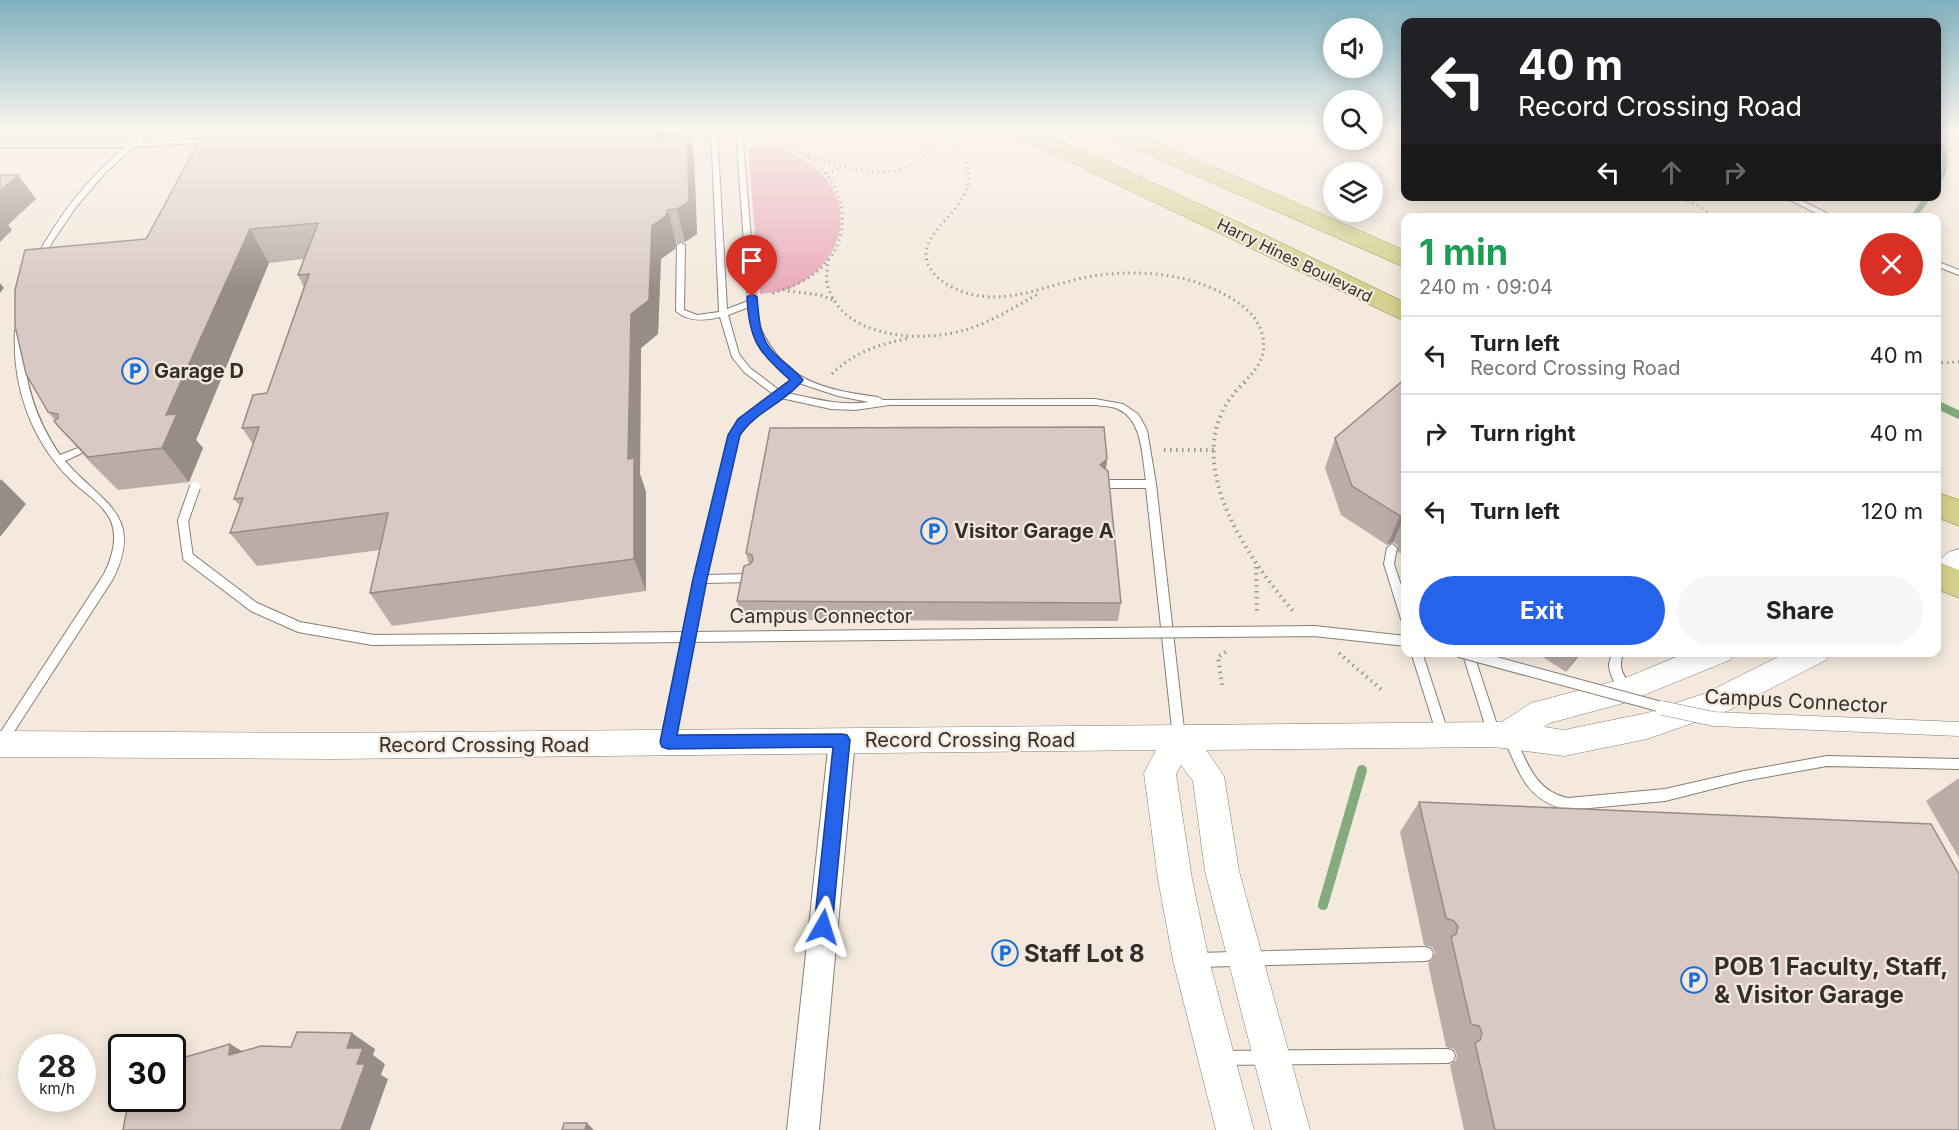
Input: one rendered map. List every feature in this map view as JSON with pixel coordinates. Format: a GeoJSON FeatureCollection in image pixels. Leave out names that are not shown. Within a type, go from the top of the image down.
{"type":"FeatureCollection","features":[{"type":"Feature","properties":{"kind":"main road","name":"Harry Hines Boulevard"},"geometry":{"type":"LineString","coordinates":[[1134,183],[1401,312]]}},
{"type":"Feature","properties":{"kind":"main road"},"geometry":{"type":"LineString","coordinates":[[1230,183],[1401,259]]}},
{"type":"Feature","properties":{"kind":"main road"},"geometry":{"type":"LineString","coordinates":[[1237,231],[1274,202]]}},
{"type":"Feature","properties":{"kind":"street"},"geometry":{"type":"LineString","coordinates":[[1501,734],[1542,712],[1627,690],[1709,657]]}},
{"type":"Feature","properties":{"kind":"street","name":"Record Crossing Road"},"geometry":{"type":"LineString","coordinates":[[0,743],[333,746],[1501,734],[1564,743],[1647,726],[1716,702],[1806,657]]}},
{"type":"Feature","properties":{"kind":"street"},"geometry":{"type":"LineString","coordinates":[[1234,1130],[1191,960],[1174,879],[1160,773],[1179,738],[1208,776],[1222,871],[1291,1130]]}},
{"type":"Feature","properties":{"kind":"street"},"geometry":{"type":"LineString","coordinates":[[803,1130],[842,740]]}},
{"type":"Feature","properties":{"kind":"lane"},"geometry":{"type":"LineString","coordinates":[[36,266],[70,208],[92,183]]}},
{"type":"Feature","properties":{"kind":"lane"},"geometry":{"type":"LineString","coordinates":[[717,183],[723,314],[735,355],[747,370],[781,395],[831,406],[855,407],[889,402]]}},
{"type":"Feature","properties":{"kind":"lane"},"geometry":{"type":"LineString","coordinates":[[743,183],[753,323],[759,342],[769,356],[797,380],[858,398],[889,402],[1103,403],[1120,406],[1135,416],[1142,430],[1151,484],[1179,738]]}},
{"type":"Feature","properties":{"kind":"lane"},"geometry":{"type":"LineString","coordinates":[[1796,201],[1822,213]]}},
{"type":"Feature","properties":{"kind":"lane"},"geometry":{"type":"LineString","coordinates":[[681,245],[680,310],[687,316],[723,314],[752,302]]}},
{"type":"Feature","properties":{"kind":"lane"},"geometry":{"type":"LineString","coordinates":[[1941,265],[1959,273]]}},
{"type":"Feature","properties":{"kind":"lane"},"geometry":{"type":"LineString","coordinates":[[0,743],[109,576],[117,558],[120,537],[114,518],[59,460],[35,422],[25,395],[20,369],[18,342],[20,319]]}},
{"type":"Feature","properties":{"kind":"lane"},"geometry":{"type":"LineString","coordinates":[[668,742],[700,579],[734,435],[742,422],[781,395],[797,380]]}},
{"type":"Feature","properties":{"kind":"lane"},"geometry":{"type":"LineString","coordinates":[[59,460],[81,450]]}},
{"type":"Feature","properties":{"kind":"lane"},"geometry":{"type":"LineString","coordinates":[[1105,484],[1151,484]]}},
{"type":"Feature","properties":{"kind":"lane","name":"Campus Connector"},"geometry":{"type":"LineString","coordinates":[[195,487],[183,521],[188,557],[254,607],[299,627],[373,640],[1314,631],[1401,640]]}},
{"type":"Feature","properties":{"kind":"lane"},"geometry":{"type":"LineString","coordinates":[[1392,548],[1389,564],[1401,603]]}},
{"type":"Feature","properties":{"kind":"lane"},"geometry":{"type":"LineString","coordinates":[[700,579],[750,578]]}},
{"type":"Feature","properties":{"kind":"lane"},"geometry":{"type":"LineString","coordinates":[[1418,657],[1443,735]]}},
{"type":"Feature","properties":{"kind":"lane"},"geometry":{"type":"LineString","coordinates":[[1469,657],[1501,734],[1540,794],[1558,802],[1568,804],[1665,795],[1744,776],[1827,761],[1959,764]]}},
{"type":"Feature","properties":{"kind":"lane","name":"Campus Connector"},"geometry":{"type":"LineString","coordinates":[[1477,657],[1663,708],[1714,719],[1959,729]]}},
{"type":"Feature","properties":{"kind":"lane"},"geometry":{"type":"LineString","coordinates":[[1616,657],[1613,662],[1615,675],[1627,690]]}},
{"type":"Feature","properties":{"kind":"lane"},"geometry":{"type":"LineString","coordinates":[[1191,960],[1426,954]]}},
{"type":"Feature","properties":{"kind":"lane"},"geometry":{"type":"LineString","coordinates":[[1216,1058],[1448,1056]]}},
{"type":"Feature","properties":{"kind":"path"},"geometry":{"type":"LineString","coordinates":[[765,295],[787,291],[803,284],[828,259],[843,230],[845,218],[841,196],[833,183]]}},
{"type":"Feature","properties":{"kind":"path"},"geometry":{"type":"LineString","coordinates":[[969,183],[959,205],[932,236],[926,249],[927,264],[936,277],[952,288],[974,295],[999,298],[1023,296],[1082,278],[1130,273],[1162,276],[1201,284],[1227,295],[1248,310],[1261,329],[1265,348],[1258,368],[1226,402],[1218,421],[1214,450],[1219,490],[1256,566],[1301,619]]}},
{"type":"Feature","properties":{"kind":"path"},"geometry":{"type":"LineString","coordinates":[[1688,201],[1709,213]]}},
{"type":"Feature","properties":{"kind":"path"},"geometry":{"type":"LineString","coordinates":[[828,259],[827,285],[834,301],[850,317],[867,327],[917,337]]}},
{"type":"Feature","properties":{"kind":"path"},"geometry":{"type":"LineString","coordinates":[[829,376],[841,364],[870,347],[889,341],[963,331],[989,321],[1046,290]]}},
{"type":"Feature","properties":{"kind":"path"},"geometry":{"type":"LineString","coordinates":[[787,291],[804,292],[834,301]]}},
{"type":"Feature","properties":{"kind":"path"},"geometry":{"type":"LineString","coordinates":[[1941,363],[1959,362]]}},
{"type":"Feature","properties":{"kind":"path"},"geometry":{"type":"LineString","coordinates":[[1146,449],[1214,450]]}},
{"type":"Feature","properties":{"kind":"path"},"geometry":{"type":"LineString","coordinates":[[1334,648],[1382,690]]}},
{"type":"Feature","properties":{"kind":"shaded area"},"geometry":{"type":"Polygon","coordinates":[[[751,183],[829,183],[837,198],[841,215],[839,233],[833,249],[823,265],[809,278],[791,288],[760,294],[751,183]]]}},
{"type":"Feature","properties":{"kind":"building"},"geometry":{"type":"Polygon","coordinates":[[[0,183],[9,183],[0,191],[0,183]]]}},
{"type":"Feature","properties":{"kind":"building"},"geometry":{"type":"Polygon","coordinates":[[[176,183],[688,183],[689,201],[677,209],[668,210],[666,216],[652,226],[649,300],[631,314],[628,459],[634,458],[634,559],[370,593],[388,513],[230,533],[243,498],[234,499],[259,427],[242,428],[253,395],[267,393],[309,274],[298,275],[318,223],[250,229],[166,415],[177,414],[162,448],[88,457],[54,421],[58,418],[58,414],[48,412],[26,374],[15,326],[15,290],[25,250],[146,239],[176,183]]]}},
{"type":"Feature","properties":{"kind":"building"},"geometry":{"type":"Polygon","coordinates":[[[1401,382],[1401,516],[1352,486],[1335,438],[1401,382]]]}},
{"type":"Feature","properties":{"kind":"building","name":"Visitor Garage A"},"geometry":{"type":"Polygon","coordinates":[[[1104,427],[1107,459],[1100,465],[1108,471],[1121,603],[737,601],[744,566],[753,560],[752,555],[746,553],[770,428],[1104,427]]]}},
{"type":"Feature","properties":{"kind":"building","name":"POB 1 Faculty, Staff, & Visitor Garage"},"geometry":{"type":"Polygon","coordinates":[[[1419,802],[1931,824],[1959,874],[1959,1130],[1495,1130],[1475,1043],[1480,1040],[1482,1033],[1479,1026],[1471,1024],[1451,937],[1456,934],[1458,927],[1454,921],[1446,918],[1419,802]]]}},
{"type":"Feature","properties":{"kind":"building"},"geometry":{"type":"Polygon","coordinates":[[[297,1032],[352,1033],[347,1048],[363,1048],[357,1064],[365,1064],[341,1130],[123,1130],[126,1112],[186,1112],[186,1057],[230,1044],[229,1055],[261,1046],[291,1047],[297,1032]]]}},
{"type":"Feature","properties":{"kind":"building"},"geometry":{"type":"Polygon","coordinates":[[[564,1123],[587,1123],[585,1130],[562,1130],[564,1123]]]}},
{"type":"Feature","properties":{"kind":"waterway"},"geometry":{"type":"LineString","coordinates":[[1916,213],[1925,201]]}},
{"type":"Feature","properties":{"kind":"waterway"},"geometry":{"type":"LineString","coordinates":[[1941,406],[1959,415]]}},
{"type":"Feature","properties":{"kind":"waterway"},"geometry":{"type":"LineString","coordinates":[[1323,905],[1362,770]]}},
{"type":"Feature","properties":{"kind":"place","name":"Garage D"},"geometry":{"type":"Point","coordinates":[135,371]}},
{"type":"Feature","properties":{"kind":"place","name":"Visitor Garage A"},"geometry":{"type":"Point","coordinates":[934,531]}},
{"type":"Feature","properties":{"kind":"place","name":"Staff Lot 8"},"geometry":{"type":"Point","coordinates":[1005,953]}},
{"type":"Feature","properties":{"kind":"place","name":"POB 1 Faculty, Staff, & Visitor Garage"},"geometry":{"type":"Point","coordinates":[1694,980]}},
{"type":"Feature","properties":{"kind":"route"},"geometry":{"type":"LineString","coordinates":[[752,297],[753,323],[759,342],[769,356],[797,380],[781,395],[742,422],[729,449],[700,579],[668,742],[842,740],[823,927]]}}]}
